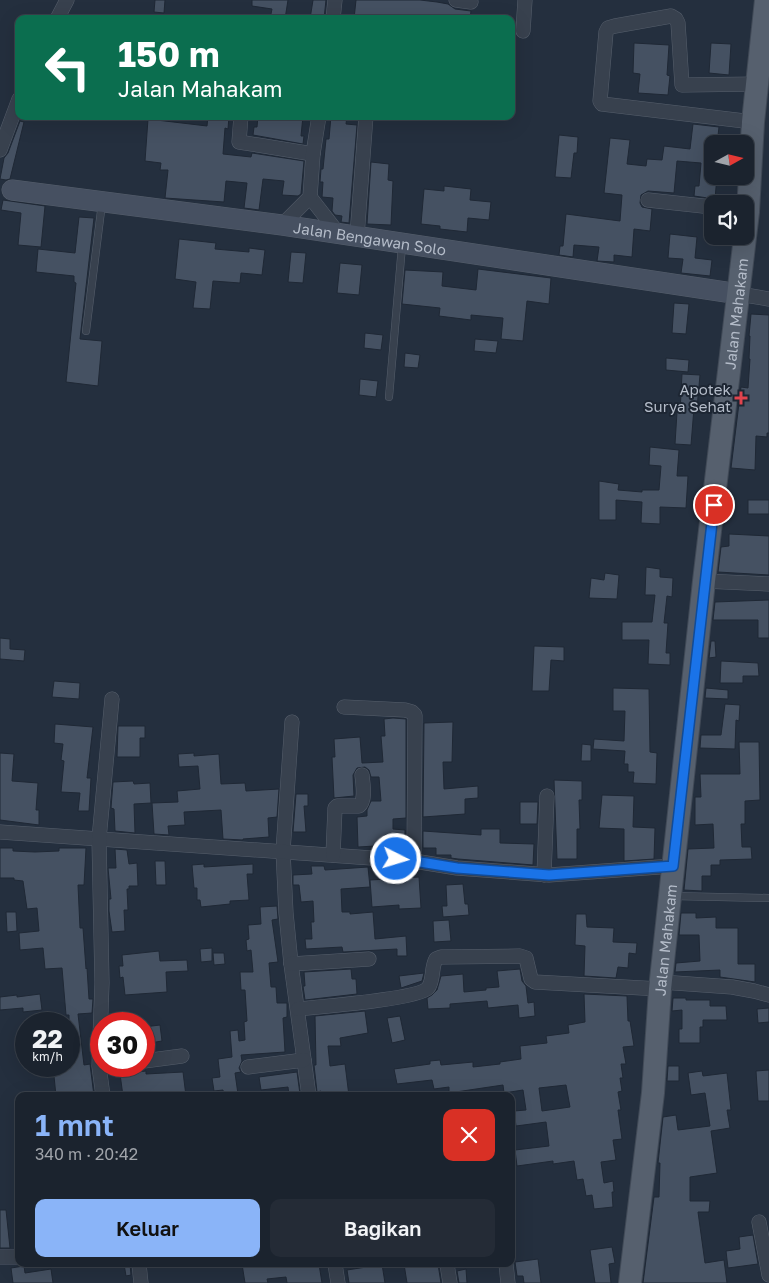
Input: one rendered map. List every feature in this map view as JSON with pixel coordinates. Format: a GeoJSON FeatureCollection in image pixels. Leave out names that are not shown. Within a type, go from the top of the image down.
{"type":"FeatureCollection","features":[{"type":"Feature","properties":{"kind":"main road","name":"Jalan Mahakam"},"geometry":{"type":"LineString","coordinates":[[748,195],[753,122],[766,0]]}},
{"type":"Feature","properties":{"kind":"main road","name":"Jalan Bengawan Solo"},"geometry":{"type":"LineString","coordinates":[[6,189],[282,225],[740,294]]}},
{"type":"Feature","properties":{"kind":"main road","name":"Jalan Mahakam"},"geometry":{"type":"LineString","coordinates":[[630,1283],[653,1092],[660,985],[704,581],[740,294],[744,245]]}},
{"type":"Feature","properties":{"kind":"street"},"geometry":{"type":"LineString","coordinates":[[59,15],[67,0]]}},
{"type":"Feature","properties":{"kind":"street"},"geometry":{"type":"LineString","coordinates":[[334,15],[336,0]]}},
{"type":"Feature","properties":{"kind":"street"},"geometry":{"type":"LineString","coordinates":[[456,0],[470,2]]}},
{"type":"Feature","properties":{"kind":"street"},"geometry":{"type":"LineString","coordinates":[[523,32],[525,0]]}},
{"type":"Feature","properties":{"kind":"street"},"geometry":{"type":"LineString","coordinates":[[753,122],[602,104],[600,101],[606,32],[608,28],[615,26],[671,16],[678,23],[682,84],[758,84]]}},
{"type":"Feature","properties":{"kind":"street"},"geometry":{"type":"LineString","coordinates":[[0,150],[15,111]]}},
{"type":"Feature","properties":{"kind":"street"},"geometry":{"type":"LineString","coordinates":[[241,120],[239,142],[313,154]]}},
{"type":"Feature","properties":{"kind":"street"},"geometry":{"type":"LineString","coordinates":[[282,225],[310,197],[313,154],[318,120]]}},
{"type":"Feature","properties":{"kind":"street"},"geometry":{"type":"LineString","coordinates":[[347,235],[365,120]]}},
{"type":"Feature","properties":{"kind":"street"},"geometry":{"type":"LineString","coordinates":[[310,197],[347,235]]}},
{"type":"Feature","properties":{"kind":"street"},"geometry":{"type":"LineString","coordinates":[[648,200],[704,206]]}},
{"type":"Feature","properties":{"kind":"street"},"geometry":{"type":"LineString","coordinates":[[740,294],[769,299]]}},
{"type":"Feature","properties":{"kind":"street"},"geometry":{"type":"LineString","coordinates":[[704,581],[769,584]]}},
{"type":"Feature","properties":{"kind":"street"},"geometry":{"type":"LineString","coordinates":[[101,1012],[100,840],[112,699]]}},
{"type":"Feature","properties":{"kind":"street"},"geometry":{"type":"LineString","coordinates":[[344,707],[404,710],[415,715],[414,861]]}},
{"type":"Feature","properties":{"kind":"street"},"geometry":{"type":"LineString","coordinates":[[292,722],[282,851],[286,913],[308,1092]]}},
{"type":"Feature","properties":{"kind":"street"},"geometry":{"type":"LineString","coordinates":[[334,855],[335,808],[337,806],[359,806],[362,804],[362,775]]}},
{"type":"Feature","properties":{"kind":"street"},"geometry":{"type":"LineString","coordinates":[[544,875],[547,796]]}},
{"type":"Feature","properties":{"kind":"street"},"geometry":{"type":"LineString","coordinates":[[0,832],[414,861],[457,868],[544,875],[673,866]]}},
{"type":"Feature","properties":{"kind":"street"},"geometry":{"type":"LineString","coordinates":[[298,1009],[361,1002],[422,992],[430,986],[433,964],[436,959],[441,957],[520,956],[526,958],[531,978],[535,982],[737,988],[769,995]]}},
{"type":"Feature","properties":{"kind":"street"},"geometry":{"type":"LineString","coordinates":[[292,964],[369,959]]}},
{"type":"Feature","properties":{"kind":"street"},"geometry":{"type":"LineString","coordinates":[[155,1060],[182,1056]]}},
{"type":"Feature","properties":{"kind":"street"},"geometry":{"type":"LineString","coordinates":[[248,1067],[304,1060]]}},
{"type":"Feature","properties":{"kind":"street"},"geometry":{"type":"LineString","coordinates":[[101,1077],[103,1092]]}},
{"type":"Feature","properties":{"kind":"street"},"geometry":{"type":"LineString","coordinates":[[760,1222],[769,1275]]}},
{"type":"Feature","properties":{"kind":"street"},"geometry":{"type":"LineString","coordinates":[[0,1257],[15,1257]]}},
{"type":"Feature","properties":{"kind":"street"},"geometry":{"type":"LineString","coordinates":[[139,1267],[141,1283]]}},
{"type":"Feature","properties":{"kind":"street"},"geometry":{"type":"LineString","coordinates":[[335,1267],[338,1283]]}},
{"type":"Feature","properties":{"kind":"street"},"geometry":{"type":"LineString","coordinates":[[447,1267],[450,1283]]}},
{"type":"Feature","properties":{"kind":"street"},"geometry":{"type":"LineString","coordinates":[[506,1267],[508,1283]]}},
{"type":"Feature","properties":{"kind":"lane"},"geometry":{"type":"LineString","coordinates":[[86,331],[102,202]]}},
{"type":"Feature","properties":{"kind":"lane"},"geometry":{"type":"LineString","coordinates":[[389,397],[402,243]]}},
{"type":"Feature","properties":{"kind":"lane"},"geometry":{"type":"LineString","coordinates":[[670,896],[769,898]]}},
{"type":"Feature","properties":{"kind":"building"},"geometry":{"type":"Polygon","coordinates":[[[155,0],[165,0],[164,13],[154,12],[155,0]]]}},
{"type":"Feature","properties":{"kind":"building"},"geometry":{"type":"Polygon","coordinates":[[[252,0],[288,0],[286,15],[271,15],[272,9],[252,6],[252,0]]]}},
{"type":"Feature","properties":{"kind":"building"},"geometry":{"type":"Polygon","coordinates":[[[313,0],[326,0],[324,15],[311,15],[313,0]]]}},
{"type":"Feature","properties":{"kind":"building"},"geometry":{"type":"Polygon","coordinates":[[[356,0],[420,0],[448,4],[455,9],[471,11],[470,15],[354,15],[356,0]]]}},
{"type":"Feature","properties":{"kind":"building"},"geometry":{"type":"Polygon","coordinates":[[[634,43],[669,45],[667,75],[670,76],[668,95],[638,93],[640,74],[633,73],[634,43]]]}},
{"type":"Feature","properties":{"kind":"building"},"geometry":{"type":"Polygon","coordinates":[[[711,43],[731,44],[729,75],[709,73],[711,43]]]}},
{"type":"Feature","properties":{"kind":"building"},"geometry":{"type":"Polygon","coordinates":[[[148,120],[207,126],[208,120],[229,120],[228,129],[225,128],[223,154],[251,157],[252,153],[304,161],[301,194],[298,196],[282,195],[284,181],[263,179],[259,210],[244,208],[247,183],[226,181],[224,202],[165,198],[168,170],[160,170],[161,163],[145,161],[148,120]]]}},
{"type":"Feature","properties":{"kind":"building"},"geometry":{"type":"Polygon","coordinates":[[[258,120],[303,120],[301,136],[304,136],[303,144],[253,135],[254,127],[257,127],[258,120]]]}},
{"type":"Feature","properties":{"kind":"building"},"geometry":{"type":"Polygon","coordinates":[[[331,120],[346,120],[346,124],[357,125],[349,223],[341,222],[342,216],[335,215],[332,211],[333,198],[322,197],[323,182],[320,182],[321,169],[323,169],[326,139],[329,139],[331,120]]]}},
{"type":"Feature","properties":{"kind":"building"},"geometry":{"type":"Polygon","coordinates":[[[20,121],[24,122],[10,179],[0,179],[4,158],[8,153],[20,121]]]}},
{"type":"Feature","properties":{"kind":"building"},"geometry":{"type":"Polygon","coordinates":[[[693,124],[719,127],[718,135],[704,135],[704,185],[716,185],[715,195],[704,195],[704,197],[694,196],[695,186],[699,186],[701,163],[677,161],[674,193],[648,191],[641,195],[640,203],[642,207],[652,209],[650,231],[634,229],[632,257],[614,255],[614,262],[597,261],[599,247],[574,245],[573,257],[559,255],[560,246],[563,246],[566,214],[620,221],[622,195],[604,193],[610,138],[630,140],[627,164],[646,166],[647,159],[662,160],[664,146],[690,149],[693,124]]]}},
{"type":"Feature","properties":{"kind":"building"},"geometry":{"type":"Polygon","coordinates":[[[559,135],[578,137],[577,153],[574,153],[571,178],[555,177],[559,135]]]}},
{"type":"Feature","properties":{"kind":"building"},"geometry":{"type":"Polygon","coordinates":[[[371,162],[389,164],[388,180],[393,181],[391,225],[367,224],[371,162]]]}},
{"type":"Feature","properties":{"kind":"building"},"geometry":{"type":"Polygon","coordinates":[[[444,186],[471,189],[470,200],[491,202],[489,220],[468,218],[467,232],[440,229],[440,226],[421,224],[424,189],[444,191],[444,186]]]}},
{"type":"Feature","properties":{"kind":"building"},"geometry":{"type":"Polygon","coordinates":[[[3,200],[45,206],[41,247],[18,245],[21,213],[1,210],[3,200]]]}},
{"type":"Feature","properties":{"kind":"building"},"geometry":{"type":"Polygon","coordinates":[[[79,217],[94,218],[80,339],[102,341],[98,386],[66,382],[76,283],[74,282],[74,276],[36,272],[38,249],[75,253],[79,217]]]}},
{"type":"Feature","properties":{"kind":"building"},"geometry":{"type":"Polygon","coordinates":[[[670,234],[697,237],[695,258],[712,260],[710,276],[681,273],[683,259],[668,258],[670,234]]]}},
{"type":"Feature","properties":{"kind":"building"},"geometry":{"type":"Polygon","coordinates":[[[179,239],[216,243],[215,249],[249,252],[249,248],[265,250],[262,275],[241,273],[240,283],[213,281],[210,309],[193,308],[196,282],[175,279],[179,239]]]}},
{"type":"Feature","properties":{"kind":"building"},"geometry":{"type":"Polygon","coordinates":[[[291,252],[306,253],[303,283],[288,282],[291,252]]]}},
{"type":"Feature","properties":{"kind":"building"},"geometry":{"type":"Polygon","coordinates":[[[340,263],[362,265],[359,295],[337,293],[340,263]]]}},
{"type":"Feature","properties":{"kind":"building"},"geometry":{"type":"Polygon","coordinates":[[[478,269],[551,278],[549,304],[527,301],[523,341],[501,339],[503,318],[471,315],[471,320],[439,316],[440,308],[402,304],[405,270],[443,272],[442,286],[476,290],[478,269]]]}},
{"type":"Feature","properties":{"kind":"building"},"geometry":{"type":"Polygon","coordinates":[[[674,303],[689,304],[686,334],[672,333],[674,303]]]}},
{"type":"Feature","properties":{"kind":"building"},"geometry":{"type":"Polygon","coordinates":[[[751,314],[769,315],[769,433],[767,433],[767,437],[756,436],[755,470],[731,468],[741,387],[748,388],[751,314]]]}},
{"type":"Feature","properties":{"kind":"building"},"geometry":{"type":"Polygon","coordinates":[[[365,333],[383,335],[381,350],[364,348],[365,333]]]}},
{"type":"Feature","properties":{"kind":"building"},"geometry":{"type":"Polygon","coordinates":[[[475,339],[498,341],[496,353],[474,351],[475,339]]]}},
{"type":"Feature","properties":{"kind":"building"},"geometry":{"type":"Polygon","coordinates":[[[405,353],[420,355],[418,368],[404,367],[405,353]]]}},
{"type":"Feature","properties":{"kind":"building"},"geometry":{"type":"Polygon","coordinates":[[[666,358],[689,360],[688,372],[666,370],[666,358]]]}},
{"type":"Feature","properties":{"kind":"building"},"geometry":{"type":"Polygon","coordinates":[[[682,374],[700,375],[697,408],[694,408],[691,445],[675,444],[677,412],[680,412],[682,374]]]}},
{"type":"Feature","properties":{"kind":"building"},"geometry":{"type":"Polygon","coordinates":[[[360,379],[378,381],[376,397],[359,395],[360,379]]]}},
{"type":"Feature","properties":{"kind":"building"},"geometry":{"type":"Polygon","coordinates":[[[650,447],[679,450],[677,476],[688,476],[686,508],[660,507],[660,524],[641,523],[642,502],[616,500],[616,520],[599,520],[599,481],[619,484],[618,490],[642,492],[642,490],[659,490],[661,466],[649,465],[650,447]]]}},
{"type":"Feature","properties":{"kind":"building"},"geometry":{"type":"Polygon","coordinates":[[[748,500],[769,500],[769,514],[748,514],[748,500]]]}},
{"type":"Feature","properties":{"kind":"building"},"geometry":{"type":"Polygon","coordinates":[[[729,534],[769,536],[769,575],[718,572],[721,547],[729,546],[729,534]]]}},
{"type":"Feature","properties":{"kind":"building"},"geometry":{"type":"Polygon","coordinates":[[[646,567],[660,569],[660,577],[673,578],[672,597],[667,596],[664,623],[668,623],[666,653],[670,653],[670,665],[648,664],[649,640],[622,640],[622,622],[652,622],[655,595],[645,595],[646,567]]]}},
{"type":"Feature","properties":{"kind":"building"},"geometry":{"type":"Polygon","coordinates":[[[605,573],[619,575],[617,599],[589,598],[591,578],[604,580],[605,573]]]}},
{"type":"Feature","properties":{"kind":"building"},"geometry":{"type":"Polygon","coordinates":[[[769,600],[769,638],[758,638],[758,620],[713,620],[715,602],[769,600]]]}},
{"type":"Feature","properties":{"kind":"building"},"geometry":{"type":"Polygon","coordinates":[[[0,638],[10,639],[10,649],[25,650],[24,661],[0,659],[0,638]]]}},
{"type":"Feature","properties":{"kind":"building"},"geometry":{"type":"Polygon","coordinates":[[[711,641],[715,641],[716,657],[709,658],[711,641]]]}},
{"type":"Feature","properties":{"kind":"building"},"geometry":{"type":"Polygon","coordinates":[[[534,646],[564,647],[564,661],[551,660],[549,691],[532,691],[534,646]]]}},
{"type":"Feature","properties":{"kind":"building"},"geometry":{"type":"Polygon","coordinates":[[[721,661],[758,663],[759,676],[743,676],[743,683],[720,683],[721,661]]]}},
{"type":"Feature","properties":{"kind":"building"},"geometry":{"type":"Polygon","coordinates":[[[54,681],[80,683],[79,699],[52,697],[54,681]]]}},
{"type":"Feature","properties":{"kind":"building"},"geometry":{"type":"Polygon","coordinates":[[[613,688],[649,689],[650,752],[657,753],[656,784],[633,783],[634,772],[628,772],[628,764],[624,764],[625,751],[593,749],[594,739],[624,741],[625,711],[613,711],[613,688]]]}},
{"type":"Feature","properties":{"kind":"building"},"geometry":{"type":"Polygon","coordinates":[[[706,688],[728,690],[728,699],[705,698],[706,688]]]}},
{"type":"Feature","properties":{"kind":"building"},"geometry":{"type":"Polygon","coordinates":[[[725,704],[740,705],[739,721],[736,720],[735,749],[700,748],[701,735],[721,735],[725,704]]]}},
{"type":"Feature","properties":{"kind":"building"},"geometry":{"type":"Polygon","coordinates":[[[384,719],[406,719],[406,818],[393,819],[393,829],[405,830],[405,851],[392,851],[392,845],[358,847],[357,817],[367,816],[367,810],[371,801],[381,801],[379,777],[371,777],[369,770],[365,767],[357,768],[353,775],[354,796],[334,798],[332,757],[335,757],[334,739],[360,737],[362,763],[383,762],[381,736],[385,736],[384,719]]]}},
{"type":"Feature","properties":{"kind":"building"},"geometry":{"type":"Polygon","coordinates":[[[453,722],[452,762],[443,762],[444,789],[478,786],[478,798],[465,799],[465,814],[423,817],[424,723],[453,722]]]}},
{"type":"Feature","properties":{"kind":"building"},"geometry":{"type":"Polygon","coordinates":[[[55,724],[93,727],[87,778],[91,778],[89,811],[78,811],[80,793],[61,792],[64,761],[61,760],[63,744],[54,743],[55,724]]]}},
{"type":"Feature","properties":{"kind":"building"},"geometry":{"type":"Polygon","coordinates":[[[118,726],[145,726],[145,738],[140,738],[140,757],[117,757],[118,726]]]}},
{"type":"Feature","properties":{"kind":"building"},"geometry":{"type":"Polygon","coordinates":[[[739,742],[759,742],[760,800],[745,801],[745,824],[741,824],[742,847],[751,847],[752,859],[720,860],[720,865],[711,865],[711,876],[702,876],[702,891],[684,890],[688,849],[714,848],[713,824],[695,825],[695,797],[701,797],[700,774],[740,774],[739,742]]]}},
{"type":"Feature","properties":{"kind":"building"},"geometry":{"type":"Polygon","coordinates":[[[582,744],[591,745],[591,761],[581,761],[582,744]]]}},
{"type":"Feature","properties":{"kind":"building"},"geometry":{"type":"Polygon","coordinates":[[[0,753],[14,754],[12,781],[38,783],[36,810],[39,810],[39,825],[0,820],[0,753]]]}},
{"type":"Feature","properties":{"kind":"building"},"geometry":{"type":"Polygon","coordinates":[[[194,753],[194,756],[219,754],[221,784],[245,783],[246,791],[279,789],[277,817],[268,818],[269,837],[243,840],[223,839],[221,810],[184,812],[185,825],[168,826],[169,835],[154,834],[152,803],[178,802],[177,791],[200,789],[198,766],[179,767],[178,754],[194,753]]]}},
{"type":"Feature","properties":{"kind":"building"},"geometry":{"type":"Polygon","coordinates":[[[554,780],[582,781],[582,800],[579,800],[580,829],[577,829],[577,859],[557,859],[554,780]]]}},
{"type":"Feature","properties":{"kind":"building"},"geometry":{"type":"Polygon","coordinates":[[[133,781],[134,784],[150,783],[151,803],[134,804],[135,833],[115,831],[114,809],[111,808],[113,782],[133,781]]]}},
{"type":"Feature","properties":{"kind":"building"},"geometry":{"type":"Polygon","coordinates":[[[296,794],[308,794],[308,806],[304,806],[306,832],[293,832],[296,794]]]}},
{"type":"Feature","properties":{"kind":"building"},"geometry":{"type":"Polygon","coordinates":[[[602,795],[634,796],[633,827],[655,828],[654,859],[624,861],[624,829],[599,828],[602,795]]]}},
{"type":"Feature","properties":{"kind":"building"},"geometry":{"type":"Polygon","coordinates":[[[520,802],[538,802],[537,824],[520,824],[520,802]]]}},
{"type":"Feature","properties":{"kind":"building"},"geometry":{"type":"Polygon","coordinates":[[[481,829],[500,829],[500,843],[534,844],[533,865],[451,858],[451,855],[436,855],[436,848],[423,848],[423,831],[481,835],[481,829]]]}},
{"type":"Feature","properties":{"kind":"building"},"geometry":{"type":"Polygon","coordinates":[[[0,848],[13,848],[13,851],[35,852],[59,851],[59,848],[86,848],[84,885],[78,885],[80,928],[83,928],[89,999],[93,999],[92,1012],[80,1014],[80,1012],[66,1012],[62,968],[45,969],[43,948],[20,950],[19,933],[39,931],[37,908],[27,909],[23,881],[14,880],[14,878],[0,878],[0,848]]]}},
{"type":"Feature","properties":{"kind":"building"},"geometry":{"type":"Polygon","coordinates":[[[115,849],[127,850],[129,864],[137,863],[138,886],[129,886],[129,889],[127,889],[128,910],[124,910],[125,931],[112,932],[109,911],[109,899],[111,899],[108,868],[116,868],[115,849]]]}},
{"type":"Feature","properties":{"kind":"building"},"geometry":{"type":"Polygon","coordinates":[[[155,861],[165,861],[166,885],[156,885],[155,861]]]}},
{"type":"Feature","properties":{"kind":"building"},"geometry":{"type":"Polygon","coordinates":[[[204,864],[204,867],[253,864],[253,874],[247,874],[249,900],[230,901],[230,904],[201,907],[200,900],[197,900],[197,888],[194,888],[192,865],[204,864]]]}},
{"type":"Feature","properties":{"kind":"building"},"geometry":{"type":"Polygon","coordinates":[[[311,866],[324,866],[325,870],[368,867],[370,887],[341,889],[342,912],[350,912],[350,914],[373,912],[375,939],[406,936],[407,956],[397,956],[397,949],[343,952],[342,947],[306,949],[305,939],[312,939],[311,922],[314,922],[313,901],[301,902],[299,885],[293,885],[293,875],[312,874],[311,866]]]}},
{"type":"Feature","properties":{"kind":"building"},"geometry":{"type":"Polygon","coordinates":[[[419,877],[421,908],[399,909],[399,905],[372,907],[370,880],[419,877]]]}},
{"type":"Feature","properties":{"kind":"building"},"geometry":{"type":"Polygon","coordinates":[[[463,884],[465,904],[468,904],[469,915],[443,917],[442,906],[447,906],[446,885],[463,884]]]}},
{"type":"Feature","properties":{"kind":"building"},"geometry":{"type":"Polygon","coordinates":[[[277,906],[278,919],[272,920],[278,962],[269,963],[271,987],[276,987],[277,1003],[287,1003],[287,1017],[283,1018],[285,1052],[241,1055],[242,1061],[239,1068],[241,1072],[235,1073],[238,1092],[214,1091],[212,1078],[220,1077],[218,1059],[232,1057],[230,1031],[238,1030],[239,1041],[245,1040],[244,1022],[247,1021],[245,990],[241,990],[240,972],[253,972],[251,950],[247,951],[246,940],[249,939],[248,925],[261,924],[260,907],[277,906]]]}},
{"type":"Feature","properties":{"kind":"building"},"geometry":{"type":"Polygon","coordinates":[[[6,912],[16,912],[17,931],[7,932],[6,912]]]}},
{"type":"Feature","properties":{"kind":"building"},"geometry":{"type":"Polygon","coordinates":[[[681,913],[696,913],[696,918],[716,917],[716,928],[738,928],[738,964],[755,964],[755,982],[720,977],[720,970],[675,972],[676,963],[700,961],[699,935],[679,935],[681,913]]]}},
{"type":"Feature","properties":{"kind":"building"},"geometry":{"type":"Polygon","coordinates":[[[576,914],[586,914],[587,927],[614,928],[613,942],[637,943],[636,954],[629,953],[628,968],[618,967],[616,978],[584,976],[585,946],[575,945],[576,914]]]}},
{"type":"Feature","properties":{"kind":"building"},"geometry":{"type":"Polygon","coordinates":[[[449,920],[451,941],[434,942],[433,921],[449,920]]]}},
{"type":"Feature","properties":{"kind":"building"},"geometry":{"type":"Polygon","coordinates":[[[212,948],[212,961],[201,962],[200,949],[212,948]]]}},
{"type":"Feature","properties":{"kind":"building"},"geometry":{"type":"Polygon","coordinates":[[[159,951],[160,961],[187,960],[188,971],[166,972],[167,992],[125,995],[123,977],[120,978],[119,966],[123,966],[122,955],[159,951]]]}},
{"type":"Feature","properties":{"kind":"building"},"geometry":{"type":"Polygon","coordinates":[[[213,953],[224,953],[225,964],[214,965],[213,953]]]}},
{"type":"Feature","properties":{"kind":"building"},"geometry":{"type":"Polygon","coordinates":[[[351,969],[352,979],[356,979],[357,994],[305,1000],[304,972],[351,969]]]}},
{"type":"Feature","properties":{"kind":"building"},"geometry":{"type":"Polygon","coordinates":[[[520,969],[522,981],[526,986],[528,1003],[534,1002],[535,1016],[519,1018],[518,1005],[488,1008],[487,1001],[450,1004],[450,1008],[428,1009],[427,998],[437,990],[441,976],[463,974],[464,992],[499,987],[497,971],[520,969]]]}},
{"type":"Feature","properties":{"kind":"building"},"geometry":{"type":"Polygon","coordinates":[[[424,973],[422,981],[401,988],[399,976],[424,973]]]}},
{"type":"Feature","properties":{"kind":"building"},"geometry":{"type":"Polygon","coordinates":[[[40,994],[42,1010],[23,1012],[23,1008],[0,1010],[0,997],[17,995],[17,997],[40,994]]]}},
{"type":"Feature","properties":{"kind":"building"},"geometry":{"type":"Polygon","coordinates":[[[584,994],[627,996],[628,1021],[630,1021],[634,1046],[623,1047],[626,1064],[621,1064],[623,1078],[620,1078],[622,1091],[618,1092],[621,1110],[618,1110],[622,1139],[613,1140],[616,1160],[601,1162],[604,1183],[613,1181],[613,1207],[594,1209],[592,1195],[586,1196],[583,1179],[577,1180],[574,1161],[553,1164],[553,1161],[517,1166],[515,1150],[549,1146],[546,1122],[516,1126],[515,1111],[526,1110],[523,1090],[504,1092],[503,1085],[449,1092],[449,1087],[434,1089],[432,1080],[397,1084],[394,1069],[430,1064],[430,1061],[440,1060],[441,1065],[473,1062],[473,1067],[521,1059],[520,1046],[547,1043],[546,1036],[569,1033],[568,1025],[585,1022],[584,994]],[[566,1085],[539,1088],[542,1111],[570,1107],[566,1085]]]}},
{"type":"Feature","properties":{"kind":"building"},"geometry":{"type":"Polygon","coordinates":[[[673,998],[710,1000],[710,1006],[726,1006],[727,1020],[703,1020],[703,1027],[700,1027],[700,1043],[679,1043],[679,1029],[682,1029],[682,1010],[672,1011],[673,998]]]}},
{"type":"Feature","properties":{"kind":"building"},"geometry":{"type":"Polygon","coordinates":[[[769,1008],[769,1022],[758,1023],[757,1009],[769,1008]]]}},
{"type":"Feature","properties":{"kind":"building"},"geometry":{"type":"Polygon","coordinates":[[[365,1011],[368,1033],[340,1038],[341,1046],[328,1046],[330,1066],[345,1064],[348,1092],[317,1092],[314,1065],[316,1065],[315,1016],[365,1011]]]}},
{"type":"Feature","properties":{"kind":"building"},"geometry":{"type":"Polygon","coordinates":[[[400,1016],[405,1040],[392,1043],[387,1018],[400,1016]]]}},
{"type":"Feature","properties":{"kind":"building"},"geometry":{"type":"Polygon","coordinates":[[[160,1025],[162,1041],[155,1042],[155,1026],[160,1025]]]}},
{"type":"Feature","properties":{"kind":"building"},"geometry":{"type":"Polygon","coordinates":[[[80,1031],[84,1065],[90,1064],[90,1077],[92,1077],[94,1092],[56,1092],[54,1077],[80,1077],[80,1031]]]}},
{"type":"Feature","properties":{"kind":"building"},"geometry":{"type":"Polygon","coordinates":[[[668,1066],[679,1066],[679,1081],[667,1081],[668,1066]]]}},
{"type":"Feature","properties":{"kind":"building"},"geometry":{"type":"Polygon","coordinates":[[[769,1070],[769,1101],[758,1101],[756,1071],[769,1070]]]}},
{"type":"Feature","properties":{"kind":"building"},"geometry":{"type":"Polygon","coordinates":[[[702,1071],[703,1076],[727,1073],[731,1110],[727,1110],[730,1128],[711,1131],[717,1173],[690,1177],[690,1201],[710,1201],[709,1212],[698,1212],[705,1263],[724,1260],[727,1283],[643,1283],[654,1197],[659,1197],[660,1163],[658,1163],[663,1117],[676,1115],[678,1130],[710,1126],[705,1093],[691,1095],[688,1073],[702,1071]]]}},
{"type":"Feature","properties":{"kind":"building"},"geometry":{"type":"Polygon","coordinates":[[[183,1072],[186,1092],[122,1092],[120,1077],[155,1077],[155,1074],[183,1072]]]}},
{"type":"Feature","properties":{"kind":"building"},"geometry":{"type":"Polygon","coordinates":[[[297,1072],[300,1092],[289,1092],[288,1087],[261,1090],[259,1077],[297,1072]]]}},
{"type":"Feature","properties":{"kind":"building"},"geometry":{"type":"Polygon","coordinates":[[[0,1210],[6,1210],[10,1248],[0,1248],[0,1210]]]}},
{"type":"Feature","properties":{"kind":"building"},"geometry":{"type":"Polygon","coordinates":[[[753,1235],[758,1264],[728,1268],[726,1251],[740,1249],[739,1237],[753,1235]]]}},
{"type":"Feature","properties":{"kind":"building"},"geometry":{"type":"Polygon","coordinates":[[[612,1247],[615,1263],[609,1264],[611,1283],[595,1283],[590,1250],[612,1247]]]}},
{"type":"Feature","properties":{"kind":"building"},"geometry":{"type":"Polygon","coordinates":[[[538,1259],[541,1283],[524,1283],[523,1276],[517,1276],[515,1262],[538,1259]]]}},
{"type":"Feature","properties":{"kind":"building"},"geometry":{"type":"Polygon","coordinates":[[[24,1267],[25,1273],[51,1269],[53,1283],[13,1283],[11,1268],[24,1267]]]}},
{"type":"Feature","properties":{"kind":"building"},"geometry":{"type":"Polygon","coordinates":[[[124,1267],[130,1267],[131,1275],[126,1276],[124,1267]]]}},
{"type":"Feature","properties":{"kind":"building"},"geometry":{"type":"Polygon","coordinates":[[[242,1267],[319,1267],[322,1283],[287,1283],[286,1277],[267,1279],[268,1283],[245,1283],[242,1267]]]}},
{"type":"Feature","properties":{"kind":"building"},"geometry":{"type":"Polygon","coordinates":[[[382,1267],[385,1283],[349,1283],[347,1270],[382,1267]]]}},
{"type":"Feature","properties":{"kind":"building"},"geometry":{"type":"Polygon","coordinates":[[[404,1267],[438,1267],[441,1283],[407,1283],[404,1267]]]}},
{"type":"Feature","properties":{"kind":"building"},"geometry":{"type":"Polygon","coordinates":[[[466,1269],[467,1283],[459,1283],[457,1271],[466,1269]]]}},
{"type":"Feature","properties":{"kind":"place","name":"Apotek Surya Sehat"},"geometry":{"type":"Point","coordinates":[741,398]}},
{"type":"Feature","properties":{"kind":"route"},"geometry":{"type":"LineString","coordinates":[[396,859],[493,872],[549,875],[673,866],[714,505]]}}]}
